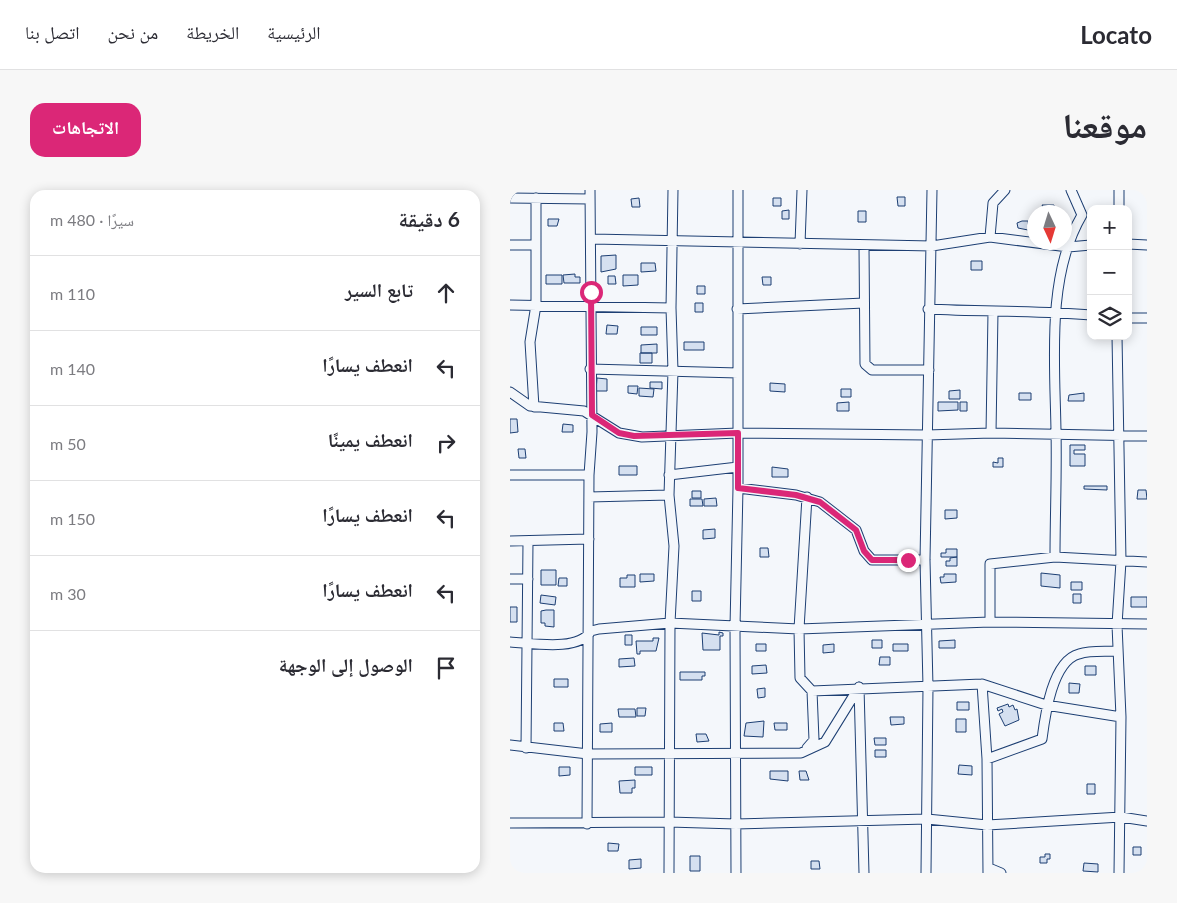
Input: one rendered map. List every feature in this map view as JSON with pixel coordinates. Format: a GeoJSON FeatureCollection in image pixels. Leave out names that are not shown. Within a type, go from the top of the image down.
{"type":"FeatureCollection","features":[{"type":"Feature","properties":{"kind":"street"},"geometry":{"type":"LineString","coordinates":[[669,873],[670,623],[674,546],[669,495],[673,371],[671,308],[673,190]]}},
{"type":"Feature","properties":{"kind":"street"},"geometry":{"type":"LineString","coordinates":[[736,873],[735,627],[738,488],[738,190]]}},
{"type":"Feature","properties":{"kind":"street"},"geometry":{"type":"LineString","coordinates":[[800,244],[802,190]]}},
{"type":"Feature","properties":{"kind":"street"},"geometry":{"type":"LineString","coordinates":[[926,873],[928,625],[925,560],[929,370],[928,308],[932,246],[932,190]]}},
{"type":"Feature","properties":{"kind":"street"},"geometry":{"type":"LineString","coordinates":[[990,237],[994,204],[1005,190]]}},
{"type":"Feature","properties":{"kind":"street"},"geometry":{"type":"LineString","coordinates":[[1071,190],[1082,215],[1072,233]]}},
{"type":"Feature","properties":{"kind":"street"},"geometry":{"type":"LineString","coordinates":[[1119,190],[1119,205]]}},
{"type":"Feature","properties":{"kind":"street"},"geometry":{"type":"LineString","coordinates":[[510,198],[590,195],[592,239],[590,306],[592,415],[589,474],[587,824]]}},
{"type":"Feature","properties":{"kind":"street"},"geometry":{"type":"LineString","coordinates":[[534,407],[530,342],[536,305],[536,198]]}},
{"type":"Feature","properties":{"kind":"street"},"geometry":{"type":"LineString","coordinates":[[592,239],[864,246],[932,246],[990,237],[1027,242]]}},
{"type":"Feature","properties":{"kind":"street"},"geometry":{"type":"LineString","coordinates":[[1132,244],[1147,245]]}},
{"type":"Feature","properties":{"kind":"street"},"geometry":{"type":"LineString","coordinates":[[510,245],[536,245]]}},
{"type":"Feature","properties":{"kind":"street"},"geometry":{"type":"LineString","coordinates":[[1072,247],[1087,245]]}},
{"type":"Feature","properties":{"kind":"street"},"geometry":{"type":"LineString","coordinates":[[864,246],[864,361],[872,370],[929,370]]}},
{"type":"Feature","properties":{"kind":"street"},"geometry":{"type":"LineString","coordinates":[[1055,557],[1056,434],[1054,312],[1067,250]]}},
{"type":"Feature","properties":{"kind":"street"},"geometry":{"type":"LineString","coordinates":[[738,309],[864,303]]}},
{"type":"Feature","properties":{"kind":"street"},"geometry":{"type":"LineString","coordinates":[[510,305],[671,308]]}},
{"type":"Feature","properties":{"kind":"street"},"geometry":{"type":"LineString","coordinates":[[928,308],[1087,315]]}},
{"type":"Feature","properties":{"kind":"street"},"geometry":{"type":"LineString","coordinates":[[991,433],[993,312]]}},
{"type":"Feature","properties":{"kind":"street"},"geometry":{"type":"LineString","coordinates":[[1132,318],[1147,318]]}},
{"type":"Feature","properties":{"kind":"street"},"geometry":{"type":"LineString","coordinates":[[1117,340],[1121,561],[1117,625],[1121,718],[1119,873]]}},
{"type":"Feature","properties":{"kind":"street"},"geometry":{"type":"LineString","coordinates":[[590,369],[738,373]]}},
{"type":"Feature","properties":{"kind":"street"},"geometry":{"type":"LineString","coordinates":[[510,392],[534,407],[580,410],[592,415],[619,433],[642,437],[738,433],[927,435],[991,433],[1147,436]]}},
{"type":"Feature","properties":{"kind":"street"},"geometry":{"type":"LineString","coordinates":[[669,475],[738,467]]}},
{"type":"Feature","properties":{"kind":"street"},"geometry":{"type":"LineString","coordinates":[[510,475],[589,474]]}},
{"type":"Feature","properties":{"kind":"street"},"geometry":{"type":"LineString","coordinates":[[738,488],[765,490],[807,497],[820,502],[856,530],[864,551],[872,560],[925,560]]}},
{"type":"Feature","properties":{"kind":"street"},"geometry":{"type":"LineString","coordinates":[[589,497],[669,495]]}},
{"type":"Feature","properties":{"kind":"street"},"geometry":{"type":"LineString","coordinates":[[801,753],[814,740],[812,691],[800,678],[799,629],[807,497]]}},
{"type":"Feature","properties":{"kind":"street"},"geometry":{"type":"LineString","coordinates":[[510,541],[589,539]]}},
{"type":"Feature","properties":{"kind":"street"},"geometry":{"type":"LineString","coordinates":[[526,748],[528,542]]}},
{"type":"Feature","properties":{"kind":"street"},"geometry":{"type":"LineString","coordinates":[[990,622],[990,564],[1055,557],[1147,562]]}},
{"type":"Feature","properties":{"kind":"street"},"geometry":{"type":"LineString","coordinates":[[510,579],[528,579]]}},
{"type":"Feature","properties":{"kind":"street"},"geometry":{"type":"LineString","coordinates":[[510,642],[573,644],[588,636],[591,631],[599,629],[670,623],[799,629],[990,622],[1147,624]]}},
{"type":"Feature","properties":{"kind":"street"},"geometry":{"type":"LineString","coordinates":[[987,758],[1042,739],[1046,705],[1062,668],[1069,660],[1078,654],[1118,651]]}},
{"type":"Feature","properties":{"kind":"street"},"geometry":{"type":"LineString","coordinates":[[812,691],[859,687],[928,687],[982,684],[1046,705],[1121,718]]}},
{"type":"Feature","properties":{"kind":"street"},"geometry":{"type":"LineString","coordinates":[[982,684],[987,758],[988,870],[1001,873]]}},
{"type":"Feature","properties":{"kind":"street"},"geometry":{"type":"LineString","coordinates":[[510,745],[588,754],[736,755],[801,753],[825,742],[859,687]]}},
{"type":"Feature","properties":{"kind":"street"},"geometry":{"type":"LineString","coordinates":[[859,687],[864,873]]}},
{"type":"Feature","properties":{"kind":"street"},"geometry":{"type":"LineString","coordinates":[[510,823],[668,822],[736,824],[927,819],[987,825],[1121,817],[1147,821]]}},
{"type":"Feature","properties":{"kind":"building"},"geometry":{"type":"Polygon","coordinates":[[[897,197],[905,197],[905,206],[898,206],[897,197]]]}},
{"type":"Feature","properties":{"kind":"building"},"geometry":{"type":"Polygon","coordinates":[[[639,198],[640,207],[632,207],[631,199],[639,198]]]}},
{"type":"Feature","properties":{"kind":"building"},"geometry":{"type":"Polygon","coordinates":[[[773,198],[781,198],[781,206],[773,206],[773,198]]]}},
{"type":"Feature","properties":{"kind":"building"},"geometry":{"type":"Polygon","coordinates":[[[789,210],[789,219],[782,219],[782,211],[789,210]]]}},
{"type":"Feature","properties":{"kind":"building"},"geometry":{"type":"Polygon","coordinates":[[[858,211],[866,211],[866,222],[858,222],[858,211]]]}},
{"type":"Feature","properties":{"kind":"building"},"geometry":{"type":"Polygon","coordinates":[[[548,219],[559,219],[557,226],[548,226],[548,219]]]}},
{"type":"Feature","properties":{"kind":"building"},"geometry":{"type":"Polygon","coordinates":[[[1027,221],[1027,230],[1018,228],[1017,223],[1027,221]]]}},
{"type":"Feature","properties":{"kind":"building"},"geometry":{"type":"Polygon","coordinates":[[[616,255],[616,269],[601,272],[601,256],[616,255]]]}},
{"type":"Feature","properties":{"kind":"building"},"geometry":{"type":"Polygon","coordinates":[[[971,261],[982,261],[982,270],[971,270],[971,261]]]}},
{"type":"Feature","properties":{"kind":"building"},"geometry":{"type":"Polygon","coordinates":[[[641,263],[655,263],[656,271],[641,272],[641,263]]]}},
{"type":"Feature","properties":{"kind":"building"},"geometry":{"type":"Polygon","coordinates":[[[575,274],[575,277],[580,277],[580,283],[564,283],[563,275],[575,274]]]}},
{"type":"Feature","properties":{"kind":"building"},"geometry":{"type":"Polygon","coordinates":[[[546,275],[562,275],[562,284],[546,284],[546,275]]]}},
{"type":"Feature","properties":{"kind":"building"},"geometry":{"type":"Polygon","coordinates":[[[623,275],[638,275],[638,285],[623,286],[623,275]]]}},
{"type":"Feature","properties":{"kind":"building"},"geometry":{"type":"Polygon","coordinates":[[[608,276],[615,276],[616,284],[608,284],[608,276]]]}},
{"type":"Feature","properties":{"kind":"building"},"geometry":{"type":"Polygon","coordinates":[[[762,277],[771,277],[771,285],[763,285],[762,277]]]}},
{"type":"Feature","properties":{"kind":"building"},"geometry":{"type":"Polygon","coordinates":[[[697,286],[705,286],[705,294],[697,294],[697,286]]]}},
{"type":"Feature","properties":{"kind":"building"},"geometry":{"type":"Polygon","coordinates":[[[695,303],[703,303],[703,312],[695,312],[695,303]]]}},
{"type":"Feature","properties":{"kind":"building"},"geometry":{"type":"Polygon","coordinates":[[[607,325],[618,326],[617,334],[606,334],[607,325]]]}},
{"type":"Feature","properties":{"kind":"building"},"geometry":{"type":"Polygon","coordinates":[[[641,327],[657,327],[657,335],[641,335],[641,327]]]}},
{"type":"Feature","properties":{"kind":"building"},"geometry":{"type":"Polygon","coordinates":[[[684,342],[704,342],[704,350],[684,350],[684,342]]]}},
{"type":"Feature","properties":{"kind":"building"},"geometry":{"type":"Polygon","coordinates":[[[657,344],[657,353],[641,353],[641,345],[657,344]]]}},
{"type":"Feature","properties":{"kind":"building"},"geometry":{"type":"Polygon","coordinates":[[[640,353],[652,353],[652,363],[640,363],[640,353]]]}},
{"type":"Feature","properties":{"kind":"building"},"geometry":{"type":"Polygon","coordinates":[[[597,378],[607,379],[607,391],[596,391],[597,378]]]}},
{"type":"Feature","properties":{"kind":"building"},"geometry":{"type":"Polygon","coordinates":[[[650,382],[662,382],[662,389],[650,388],[650,382]]]}},
{"type":"Feature","properties":{"kind":"building"},"geometry":{"type":"Polygon","coordinates":[[[770,383],[785,384],[785,392],[770,391],[770,383]]]}},
{"type":"Feature","properties":{"kind":"building"},"geometry":{"type":"Polygon","coordinates":[[[628,386],[638,386],[637,394],[628,393],[628,386]]]}},
{"type":"Feature","properties":{"kind":"building"},"geometry":{"type":"Polygon","coordinates":[[[639,388],[654,389],[653,397],[639,396],[639,388]]]}},
{"type":"Feature","properties":{"kind":"building"},"geometry":{"type":"Polygon","coordinates":[[[841,389],[851,389],[851,397],[841,397],[841,389]]]}},
{"type":"Feature","properties":{"kind":"building"},"geometry":{"type":"Polygon","coordinates":[[[960,390],[960,399],[949,399],[949,391],[960,390]]]}},
{"type":"Feature","properties":{"kind":"building"},"geometry":{"type":"Polygon","coordinates":[[[1019,393],[1031,393],[1031,400],[1019,400],[1019,393]]]}},
{"type":"Feature","properties":{"kind":"building"},"geometry":{"type":"Polygon","coordinates":[[[1084,393],[1084,401],[1068,401],[1069,395],[1084,393]]]}},
{"type":"Feature","properties":{"kind":"building"},"geometry":{"type":"Polygon","coordinates":[[[849,402],[849,411],[837,411],[837,403],[849,402]]]}},
{"type":"Feature","properties":{"kind":"building"},"geometry":{"type":"Polygon","coordinates":[[[938,402],[958,402],[958,410],[938,411],[938,402]]]}},
{"type":"Feature","properties":{"kind":"building"},"geometry":{"type":"Polygon","coordinates":[[[960,402],[967,402],[967,411],[960,411],[960,402]]]}},
{"type":"Feature","properties":{"kind":"building"},"geometry":{"type":"Polygon","coordinates":[[[510,419],[517,419],[518,432],[510,433],[510,419]]]}},
{"type":"Feature","properties":{"kind":"building"},"geometry":{"type":"Polygon","coordinates":[[[563,424],[573,425],[573,432],[562,432],[563,424]]]}},
{"type":"Feature","properties":{"kind":"building"},"geometry":{"type":"Polygon","coordinates":[[[1070,445],[1085,445],[1085,450],[1074,450],[1074,454],[1085,454],[1085,466],[1070,466],[1070,445]]]}},
{"type":"Feature","properties":{"kind":"building"},"geometry":{"type":"Polygon","coordinates":[[[518,449],[525,449],[526,458],[519,458],[518,449]]]}},
{"type":"Feature","properties":{"kind":"building"},"geometry":{"type":"Polygon","coordinates":[[[998,458],[1003,458],[1003,467],[993,467],[993,462],[998,463],[998,458]]]}},
{"type":"Feature","properties":{"kind":"building"},"geometry":{"type":"Polygon","coordinates":[[[619,466],[637,466],[637,475],[619,475],[619,466]]]}},
{"type":"Feature","properties":{"kind":"building"},"geometry":{"type":"Polygon","coordinates":[[[772,467],[788,469],[788,477],[772,477],[772,467]]]}},
{"type":"Feature","properties":{"kind":"building"},"geometry":{"type":"Polygon","coordinates":[[[1084,486],[1107,486],[1107,490],[1084,489],[1084,486]]]}},
{"type":"Feature","properties":{"kind":"building"},"geometry":{"type":"Polygon","coordinates":[[[1138,490],[1146,490],[1147,499],[1137,499],[1138,490]]]}},
{"type":"Feature","properties":{"kind":"building"},"geometry":{"type":"Polygon","coordinates":[[[692,491],[701,491],[701,498],[692,498],[692,491]]]}},
{"type":"Feature","properties":{"kind":"building"},"geometry":{"type":"Polygon","coordinates":[[[716,498],[717,506],[704,506],[704,499],[716,498]]]}},
{"type":"Feature","properties":{"kind":"building"},"geometry":{"type":"Polygon","coordinates":[[[690,499],[702,499],[703,506],[690,506],[690,499]]]}},
{"type":"Feature","properties":{"kind":"building"},"geometry":{"type":"Polygon","coordinates":[[[945,510],[957,510],[957,518],[945,519],[945,510]]]}},
{"type":"Feature","properties":{"kind":"building"},"geometry":{"type":"Polygon","coordinates":[[[715,529],[715,538],[703,539],[703,530],[715,529]]]}},
{"type":"Feature","properties":{"kind":"building"},"geometry":{"type":"Polygon","coordinates":[[[760,548],[768,548],[769,557],[760,557],[760,548]]]}},
{"type":"Feature","properties":{"kind":"building"},"geometry":{"type":"Polygon","coordinates":[[[946,549],[957,549],[957,557],[941,557],[941,553],[946,553],[946,549]]]}},
{"type":"Feature","properties":{"kind":"building"},"geometry":{"type":"Polygon","coordinates":[[[957,557],[957,566],[946,566],[946,561],[957,557]]]}},
{"type":"Feature","properties":{"kind":"building"},"geometry":{"type":"Polygon","coordinates":[[[541,570],[556,570],[556,585],[541,585],[541,570]]]}},
{"type":"Feature","properties":{"kind":"building"},"geometry":{"type":"Polygon","coordinates":[[[1041,573],[1060,575],[1060,588],[1041,586],[1041,573]]]}},
{"type":"Feature","properties":{"kind":"building"},"geometry":{"type":"Polygon","coordinates":[[[640,574],[654,574],[654,581],[640,582],[640,574]]]}},
{"type":"Feature","properties":{"kind":"building"},"geometry":{"type":"Polygon","coordinates":[[[944,574],[956,574],[956,582],[941,583],[940,577],[944,577],[944,574]]]}},
{"type":"Feature","properties":{"kind":"building"},"geometry":{"type":"Polygon","coordinates":[[[627,575],[635,575],[635,587],[620,587],[620,578],[627,578],[627,575]]]}},
{"type":"Feature","properties":{"kind":"building"},"geometry":{"type":"Polygon","coordinates":[[[559,578],[567,578],[567,586],[558,586],[559,578]]]}},
{"type":"Feature","properties":{"kind":"building"},"geometry":{"type":"Polygon","coordinates":[[[1071,582],[1082,582],[1082,590],[1071,590],[1071,582]]]}},
{"type":"Feature","properties":{"kind":"building"},"geometry":{"type":"Polygon","coordinates":[[[692,591],[701,591],[701,601],[692,601],[692,591]]]}},
{"type":"Feature","properties":{"kind":"building"},"geometry":{"type":"Polygon","coordinates":[[[1073,594],[1081,594],[1081,603],[1073,603],[1073,594]]]}},
{"type":"Feature","properties":{"kind":"building"},"geometry":{"type":"Polygon","coordinates":[[[541,595],[556,597],[555,605],[540,603],[541,595]]]}},
{"type":"Feature","properties":{"kind":"building"},"geometry":{"type":"Polygon","coordinates":[[[1131,597],[1147,597],[1147,607],[1131,607],[1131,597]]]}},
{"type":"Feature","properties":{"kind":"building"},"geometry":{"type":"Polygon","coordinates":[[[510,607],[517,607],[517,622],[510,622],[510,607]]]}},
{"type":"Feature","properties":{"kind":"building"},"geometry":{"type":"Polygon","coordinates":[[[554,610],[554,627],[545,626],[545,623],[541,623],[541,611],[554,610]]]}},
{"type":"Feature","properties":{"kind":"building"},"geometry":{"type":"Polygon","coordinates":[[[719,632],[723,633],[723,636],[720,636],[720,650],[703,650],[702,633],[719,635],[719,632]]]}},
{"type":"Feature","properties":{"kind":"building"},"geometry":{"type":"Polygon","coordinates":[[[625,635],[632,635],[632,645],[625,645],[625,635]]]}},
{"type":"Feature","properties":{"kind":"building"},"geometry":{"type":"Polygon","coordinates":[[[653,638],[659,638],[656,651],[640,651],[640,654],[637,654],[636,641],[653,641],[653,638]]]}},
{"type":"Feature","properties":{"kind":"building"},"geometry":{"type":"Polygon","coordinates":[[[872,640],[882,640],[882,648],[872,648],[872,640]]]}},
{"type":"Feature","properties":{"kind":"building"},"geometry":{"type":"Polygon","coordinates":[[[955,640],[955,648],[939,648],[939,641],[955,640]]]}},
{"type":"Feature","properties":{"kind":"building"},"geometry":{"type":"Polygon","coordinates":[[[756,644],[766,644],[766,651],[756,651],[756,644]]]}},
{"type":"Feature","properties":{"kind":"building"},"geometry":{"type":"Polygon","coordinates":[[[834,644],[834,652],[823,653],[823,645],[834,644]]]}},
{"type":"Feature","properties":{"kind":"building"},"geometry":{"type":"Polygon","coordinates":[[[893,644],[908,644],[908,651],[893,651],[893,644]]]}},
{"type":"Feature","properties":{"kind":"building"},"geometry":{"type":"Polygon","coordinates":[[[880,657],[890,657],[890,665],[879,665],[880,657]]]}},
{"type":"Feature","properties":{"kind":"building"},"geometry":{"type":"Polygon","coordinates":[[[634,658],[635,666],[619,667],[619,659],[634,658]]]}},
{"type":"Feature","properties":{"kind":"building"},"geometry":{"type":"Polygon","coordinates":[[[766,665],[767,673],[752,674],[752,666],[766,665]]]}},
{"type":"Feature","properties":{"kind":"building"},"geometry":{"type":"Polygon","coordinates":[[[1085,666],[1096,666],[1096,675],[1085,675],[1085,666]]]}},
{"type":"Feature","properties":{"kind":"building"},"geometry":{"type":"Polygon","coordinates":[[[680,672],[705,672],[705,676],[702,676],[702,680],[680,680],[680,672]]]}},
{"type":"Feature","properties":{"kind":"building"},"geometry":{"type":"Polygon","coordinates":[[[554,679],[568,679],[568,687],[554,687],[554,679]]]}},
{"type":"Feature","properties":{"kind":"building"},"geometry":{"type":"Polygon","coordinates":[[[1069,683],[1080,684],[1079,693],[1069,693],[1069,683]]]}},
{"type":"Feature","properties":{"kind":"building"},"geometry":{"type":"Polygon","coordinates":[[[765,688],[765,697],[758,698],[757,689],[765,688]]]}},
{"type":"Feature","properties":{"kind":"building"},"geometry":{"type":"Polygon","coordinates":[[[957,702],[969,702],[969,710],[957,710],[957,702]]]}},
{"type":"Feature","properties":{"kind":"building"},"geometry":{"type":"Polygon","coordinates":[[[1008,704],[1009,707],[1013,705],[1015,710],[1017,709],[1019,720],[1005,726],[999,714],[1003,712],[1002,709],[998,711],[997,708],[1008,704]]]}},
{"type":"Feature","properties":{"kind":"building"},"geometry":{"type":"Polygon","coordinates":[[[637,708],[646,708],[645,716],[637,716],[637,708]]]}},
{"type":"Feature","properties":{"kind":"building"},"geometry":{"type":"Polygon","coordinates":[[[618,709],[635,709],[636,717],[619,717],[618,709]]]}},
{"type":"Feature","properties":{"kind":"building"},"geometry":{"type":"Polygon","coordinates":[[[890,717],[904,717],[904,724],[891,725],[890,717]]]}},
{"type":"Feature","properties":{"kind":"building"},"geometry":{"type":"Polygon","coordinates":[[[956,719],[966,719],[966,732],[956,732],[956,719]]]}},
{"type":"Feature","properties":{"kind":"building"},"geometry":{"type":"Polygon","coordinates":[[[764,721],[763,737],[744,736],[746,723],[764,721]]]}},
{"type":"Feature","properties":{"kind":"building"},"geometry":{"type":"Polygon","coordinates":[[[554,723],[563,723],[564,731],[554,731],[554,723]]]}},
{"type":"Feature","properties":{"kind":"building"},"geometry":{"type":"Polygon","coordinates":[[[612,723],[612,732],[600,732],[600,724],[612,723]]]}},
{"type":"Feature","properties":{"kind":"building"},"geometry":{"type":"Polygon","coordinates":[[[774,723],[787,723],[787,730],[775,730],[774,723]]]}},
{"type":"Feature","properties":{"kind":"building"},"geometry":{"type":"Polygon","coordinates":[[[696,734],[706,734],[709,741],[697,742],[696,734]]]}},
{"type":"Feature","properties":{"kind":"building"},"geometry":{"type":"Polygon","coordinates":[[[874,738],[886,738],[886,745],[875,745],[874,738]]]}},
{"type":"Feature","properties":{"kind":"building"},"geometry":{"type":"Polygon","coordinates":[[[875,750],[886,750],[886,757],[875,757],[875,750]]]}},
{"type":"Feature","properties":{"kind":"building"},"geometry":{"type":"Polygon","coordinates":[[[959,765],[972,766],[972,775],[958,774],[959,765]]]}},
{"type":"Feature","properties":{"kind":"building"},"geometry":{"type":"Polygon","coordinates":[[[559,767],[570,767],[570,775],[559,776],[559,767]]]}},
{"type":"Feature","properties":{"kind":"building"},"geometry":{"type":"Polygon","coordinates":[[[635,767],[652,767],[652,775],[635,775],[635,767]]]}},
{"type":"Feature","properties":{"kind":"building"},"geometry":{"type":"Polygon","coordinates":[[[770,771],[788,771],[788,781],[770,779],[770,771]]]}},
{"type":"Feature","properties":{"kind":"building"},"geometry":{"type":"Polygon","coordinates":[[[799,771],[806,771],[809,780],[800,780],[799,771]]]}},
{"type":"Feature","properties":{"kind":"building"},"geometry":{"type":"Polygon","coordinates":[[[635,780],[635,788],[632,788],[632,793],[620,793],[619,781],[635,780]]]}},
{"type":"Feature","properties":{"kind":"building"},"geometry":{"type":"Polygon","coordinates":[[[1087,784],[1095,784],[1095,794],[1087,794],[1087,784]]]}},
{"type":"Feature","properties":{"kind":"building"},"geometry":{"type":"Polygon","coordinates":[[[608,843],[619,844],[618,851],[608,851],[608,843]]]}},
{"type":"Feature","properties":{"kind":"building"},"geometry":{"type":"Polygon","coordinates":[[[1133,847],[1141,847],[1141,855],[1133,855],[1133,847]]]}},
{"type":"Feature","properties":{"kind":"building"},"geometry":{"type":"Polygon","coordinates":[[[1045,854],[1050,854],[1050,859],[1047,859],[1047,863],[1040,863],[1040,857],[1045,857],[1045,854]]]}},
{"type":"Feature","properties":{"kind":"building"},"geometry":{"type":"Polygon","coordinates":[[[690,856],[700,856],[700,871],[690,871],[690,856]]]}},
{"type":"Feature","properties":{"kind":"building"},"geometry":{"type":"Polygon","coordinates":[[[641,859],[641,868],[629,869],[629,860],[641,859]]]}},
{"type":"Feature","properties":{"kind":"building"},"geometry":{"type":"Polygon","coordinates":[[[811,861],[819,861],[820,869],[811,869],[811,861]]]}},
{"type":"Feature","properties":{"kind":"building"},"geometry":{"type":"Polygon","coordinates":[[[1084,863],[1098,864],[1098,872],[1083,871],[1084,863]]]}},
{"type":"Feature","properties":{"kind":"route"},"geometry":{"type":"LineString","coordinates":[[591,292],[590,369],[592,415],[619,433],[642,437],[738,433],[738,488],[796,495],[820,502],[856,530],[864,551],[872,560],[908,560]]}}]}
